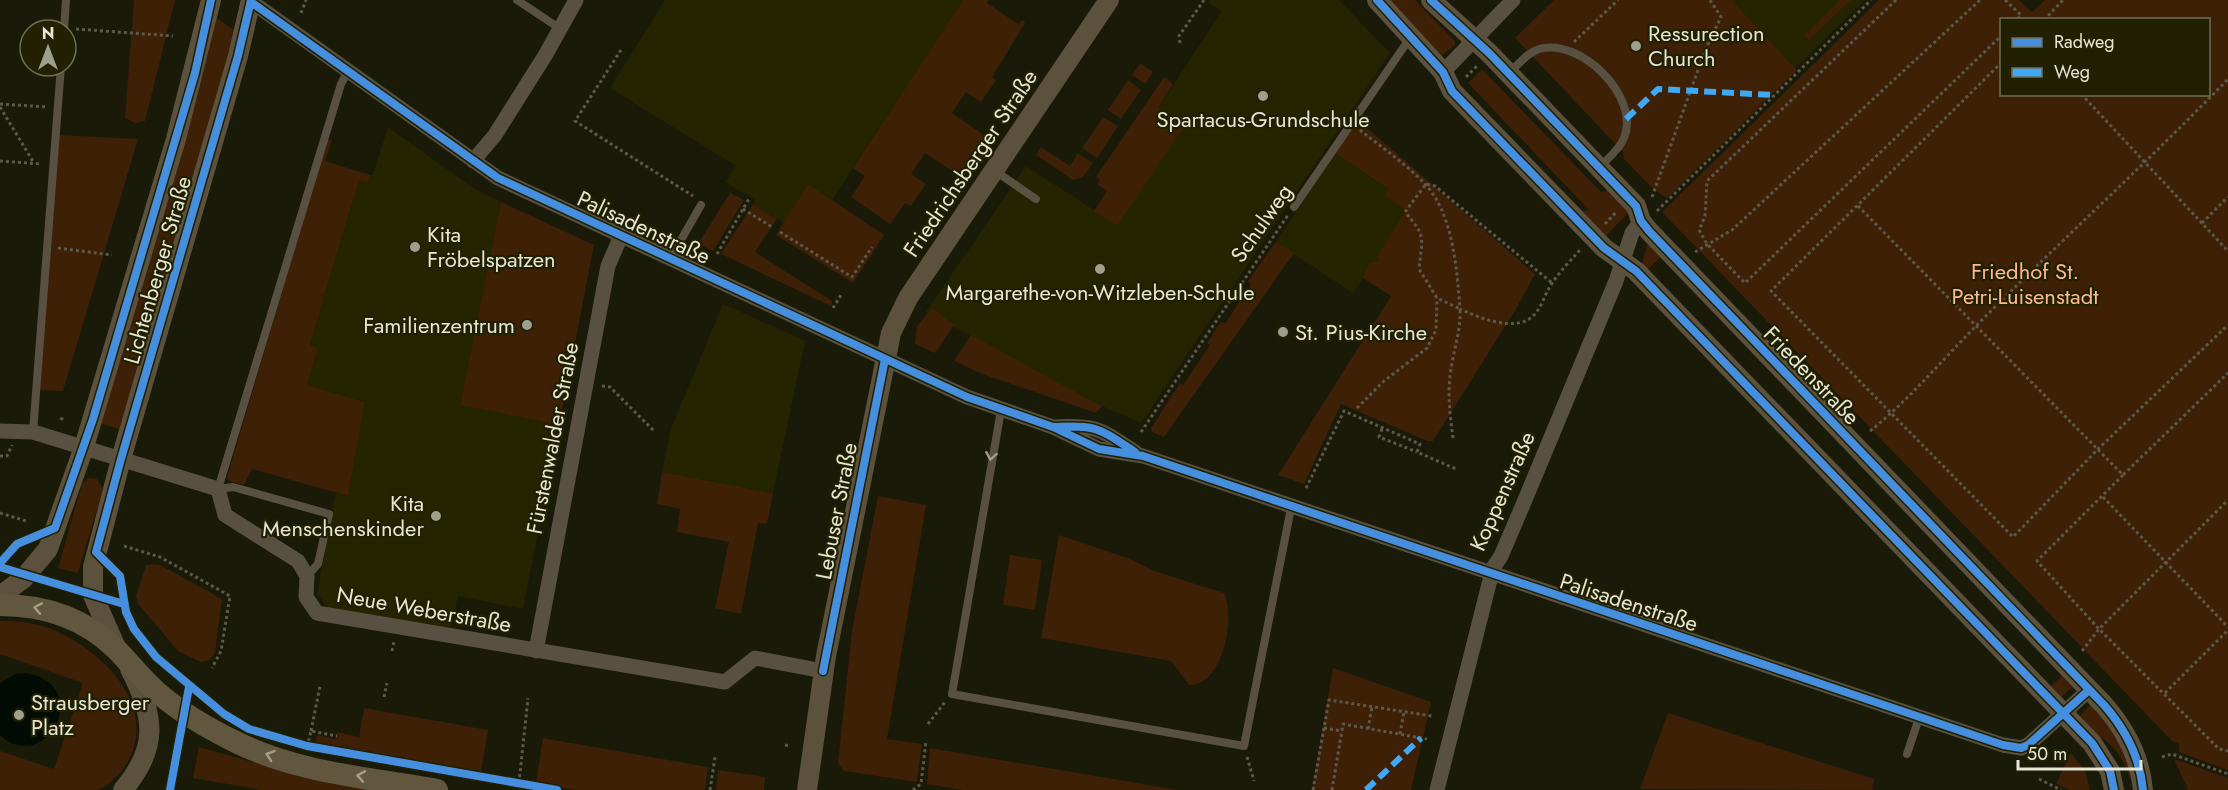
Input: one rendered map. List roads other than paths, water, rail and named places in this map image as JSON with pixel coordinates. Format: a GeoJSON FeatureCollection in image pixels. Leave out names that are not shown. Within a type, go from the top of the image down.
{"type":"FeatureCollection","features":[{"type":"Feature","properties":{"kind":"main road"},"geometry":{"type":"LineString","coordinates":[[0,605],[32,606],[61,614],[101,637],[159,693],[197,721],[240,744],[285,760],[437,790]]}},
{"type":"Feature","properties":{"kind":"street","name":"Lichtenberger Straße"},"geometry":{"type":"LineString","coordinates":[[0,596],[23,579],[48,549],[84,447],[176,139],[211,0]]}},
{"type":"Feature","properties":{"kind":"street"},"geometry":{"type":"LineString","coordinates":[[473,161],[495,135],[546,54],[576,0]]}},
{"type":"Feature","properties":{"kind":"street","name":"Friedrichsberger Straße"},"geometry":{"type":"LineString","coordinates":[[885,359],[891,333],[908,298],[1109,0]]}},
{"type":"Feature","properties":{"kind":"street"},"geometry":{"type":"LineString","coordinates":[[1377,0],[1443,72],[1452,91],[1604,248],[1624,261],[2064,715],[2102,757],[2110,771],[2114,790]]}},
{"type":"Feature","properties":{"kind":"street","name":"Friedenstraße"},"geometry":{"type":"LineString","coordinates":[[1431,0],[1480,49],[1509,73],[1636,206],[1649,216],[2114,717],[2127,736],[2141,769],[2143,790]]}},
{"type":"Feature","properties":{"kind":"street"},"geometry":{"type":"LineString","coordinates":[[1443,72],[1480,49],[1513,0]]}},
{"type":"Feature","properties":{"kind":"street","name":"Lichtenberger Straße"},"geometry":{"type":"LineString","coordinates":[[122,658],[93,595],[93,567],[121,459],[238,56],[250,1]]}},
{"type":"Feature","properties":{"kind":"street","name":"Palisadenstraße"},"geometry":{"type":"LineString","coordinates":[[250,1],[498,178],[885,359],[1001,410],[1053,427],[1099,449],[1143,456],[1291,508],[2003,746],[2021,748],[2042,735],[2089,690]]}},
{"type":"Feature","properties":{"kind":"street","name":"Koppenstraße"},"geometry":{"type":"LineString","coordinates":[[1437,790],[1491,575],[1521,510],[1624,261],[1632,232],[1649,216]]}},
{"type":"Feature","properties":{"kind":"street","name":"Fürstenwalder Straße"},"geometry":{"type":"LineString","coordinates":[[536,651],[608,266],[621,236]]}},
{"type":"Feature","properties":{"kind":"street","name":"Lebuser Straße"},"geometry":{"type":"LineString","coordinates":[[807,790],[823,671],[885,359]]}},
{"type":"Feature","properties":{"kind":"street"},"geometry":{"type":"LineString","coordinates":[[0,431],[33,432],[218,489]]}},
{"type":"Feature","properties":{"kind":"street","name":"Neue Weberstraße"},"geometry":{"type":"LineString","coordinates":[[218,489],[225,515],[298,561],[307,576],[306,597],[317,613],[725,682],[755,658],[823,671]]}},
{"type":"Feature","properties":{"kind":"street"},"geometry":{"type":"LineString","coordinates":[[122,658],[146,705],[149,738],[140,769],[123,790]]}},
{"type":"Feature","properties":{"kind":"lane"},"geometry":{"type":"LineString","coordinates":[[65,18],[66,0]]}},
{"type":"Feature","properties":{"kind":"lane"},"geometry":{"type":"LineString","coordinates":[[517,0],[559,28]]}},
{"type":"Feature","properties":{"kind":"lane","name":"Schulweg"},"geometry":{"type":"LineString","coordinates":[[1294,207],[1411,36]]}},
{"type":"Feature","properties":{"kind":"lane"},"geometry":{"type":"LineString","coordinates":[[1509,73],[1536,50],[1555,48],[1586,58],[1614,85],[1626,110],[1624,138],[1599,168]]}},
{"type":"Feature","properties":{"kind":"lane"},"geometry":{"type":"LineString","coordinates":[[307,576],[318,564],[328,514],[233,487],[218,489],[341,84],[348,71]]}},
{"type":"Feature","properties":{"kind":"lane"},"geometry":{"type":"LineString","coordinates":[[33,432],[60,78]]}},
{"type":"Feature","properties":{"kind":"lane"},"geometry":{"type":"LineString","coordinates":[[994,170],[1036,199]]}},
{"type":"Feature","properties":{"kind":"lane"},"geometry":{"type":"LineString","coordinates":[[670,259],[700,203]]}},
{"type":"Feature","properties":{"kind":"lane"},"geometry":{"type":"LineString","coordinates":[[1001,410],[952,694],[1244,746],[1291,508]]}},
{"type":"Feature","properties":{"kind":"lane"},"geometry":{"type":"LineString","coordinates":[[1907,754],[1919,718]]}},
{"type":"Feature","properties":{"kind":"place","name":"Ressurection Church"},"geometry":{"type":"Point","coordinates":[1636,46]}},
{"type":"Feature","properties":{"kind":"place","name":"Spartacus-Grundschule"},"geometry":{"type":"Point","coordinates":[1263,96]}},
{"type":"Feature","properties":{"kind":"place","name":"Kita Fröbelspatzen"},"geometry":{"type":"Point","coordinates":[415,247]}},
{"type":"Feature","properties":{"kind":"place","name":"Margarethe-von-Witzleben-Schule"},"geometry":{"type":"Point","coordinates":[1100,269]}},
{"type":"Feature","properties":{"kind":"place","name":"Familienzentrum"},"geometry":{"type":"Point","coordinates":[527,325]}},
{"type":"Feature","properties":{"kind":"place","name":"St. Pius-Kirche"},"geometry":{"type":"Point","coordinates":[1283,332]}},
{"type":"Feature","properties":{"kind":"place","name":"Kita Menschenskinder"},"geometry":{"type":"Point","coordinates":[436,516]}},
{"type":"Feature","properties":{"kind":"place","name":"Strausberger Platz"},"geometry":{"type":"Point","coordinates":[19,715]}},
{"type":"Feature","properties":{"kind":"park label","name":"Friedhof St. Petri-Luisenstadt"},"geometry":{"type":"Point","coordinates":[2025,284]}}]}
